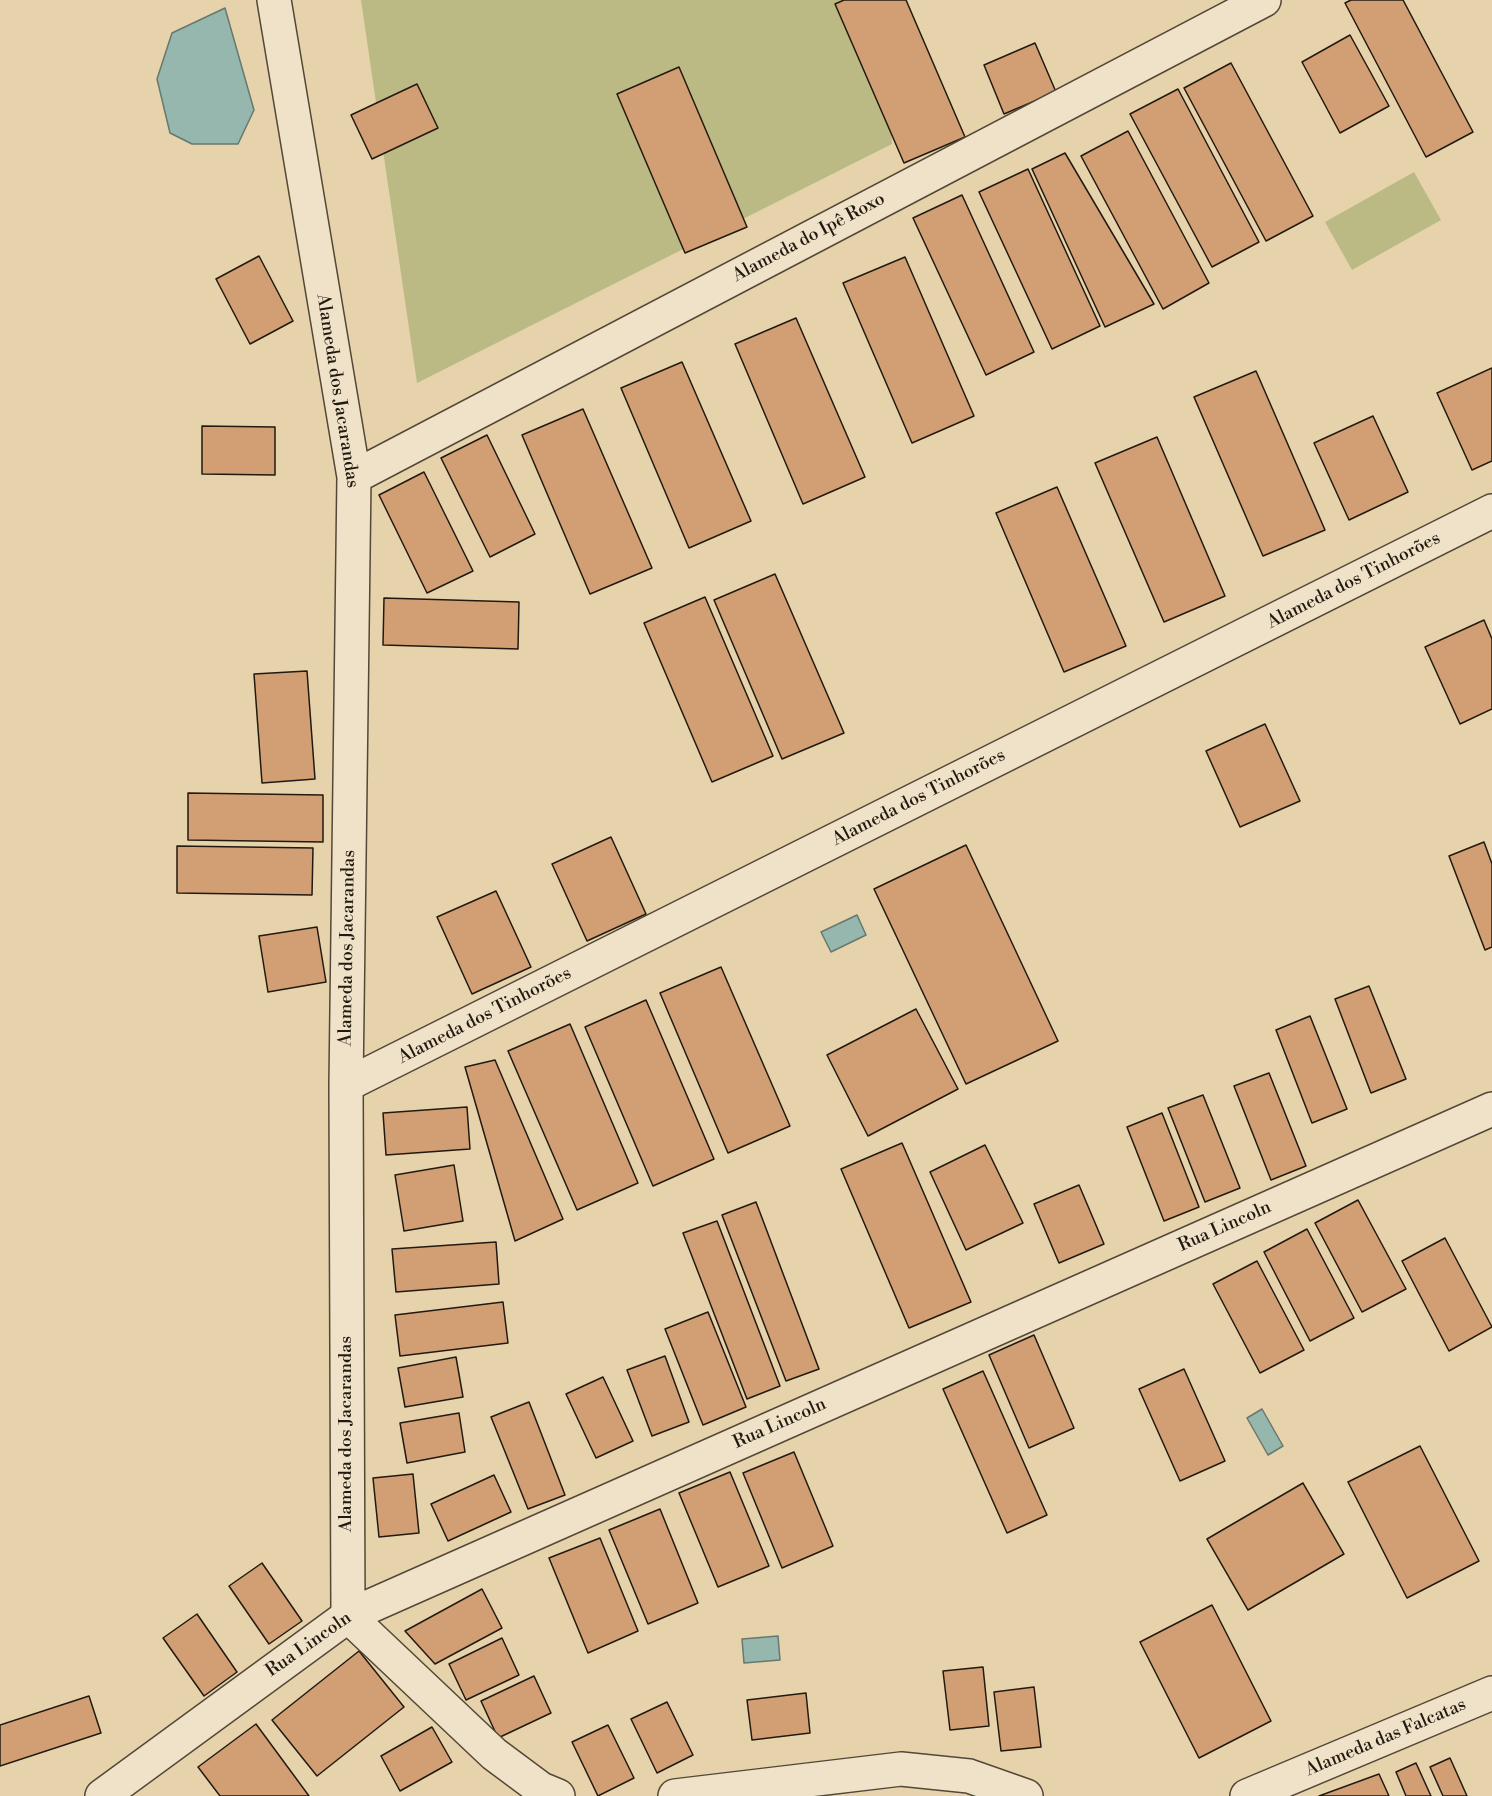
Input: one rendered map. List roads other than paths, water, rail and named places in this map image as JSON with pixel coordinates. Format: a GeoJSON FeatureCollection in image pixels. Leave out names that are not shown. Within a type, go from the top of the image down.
{"type":"FeatureCollection","features":[{"type":"Feature","properties":{"kind":"street","name":"Alameda do Ipê Roxo"},"geometry":{"type":"LineString","coordinates":[[354,477],[1264,0]]}},
{"type":"Feature","properties":{"kind":"street","name":"Alameda dos Jacarandas"},"geometry":{"type":"LineString","coordinates":[[274,4],[354,477],[346,1085],[348,1616]]}},
{"type":"Feature","properties":{"kind":"street","name":"Alameda dos Tinhorões"},"geometry":{"type":"LineString","coordinates":[[346,1085],[1492,511]]}},
{"type":"Feature","properties":{"kind":"street","name":"Rua Lincoln"},"geometry":{"type":"LineString","coordinates":[[102,1796],[348,1616],[1492,1109]]}},
{"type":"Feature","properties":{"kind":"street"},"geometry":{"type":"LineString","coordinates":[[348,1616],[494,1754],[541,1789],[558,1796]]}},
{"type":"Feature","properties":{"kind":"street","name":"Alameda das Falcatas"},"geometry":{"type":"LineString","coordinates":[[1246,1796],[1492,1693]]}},
{"type":"Feature","properties":{"kind":"street"},"geometry":{"type":"LineString","coordinates":[[675,1796],[901,1769],[969,1776],[1026,1796]]}},
{"type":"Feature","properties":{"kind":"water"},"geometry":{"type":"Polygon","coordinates":[[[225,8],[254,110],[238,144],[192,144],[170,133],[157,79],[172,33],[225,8]]]}},
{"type":"Feature","properties":{"kind":"water"},"geometry":{"type":"Polygon","coordinates":[[[857,915],[866,935],[831,952],[821,932],[857,915]]]}},
{"type":"Feature","properties":{"kind":"water"},"geometry":{"type":"Polygon","coordinates":[[[1262,1409],[1283,1446],[1268,1455],[1247,1418],[1262,1409]]]}},
{"type":"Feature","properties":{"kind":"water"},"geometry":{"type":"Polygon","coordinates":[[[778,1636],[780,1660],[744,1663],[742,1639],[778,1636]]]}}]}
